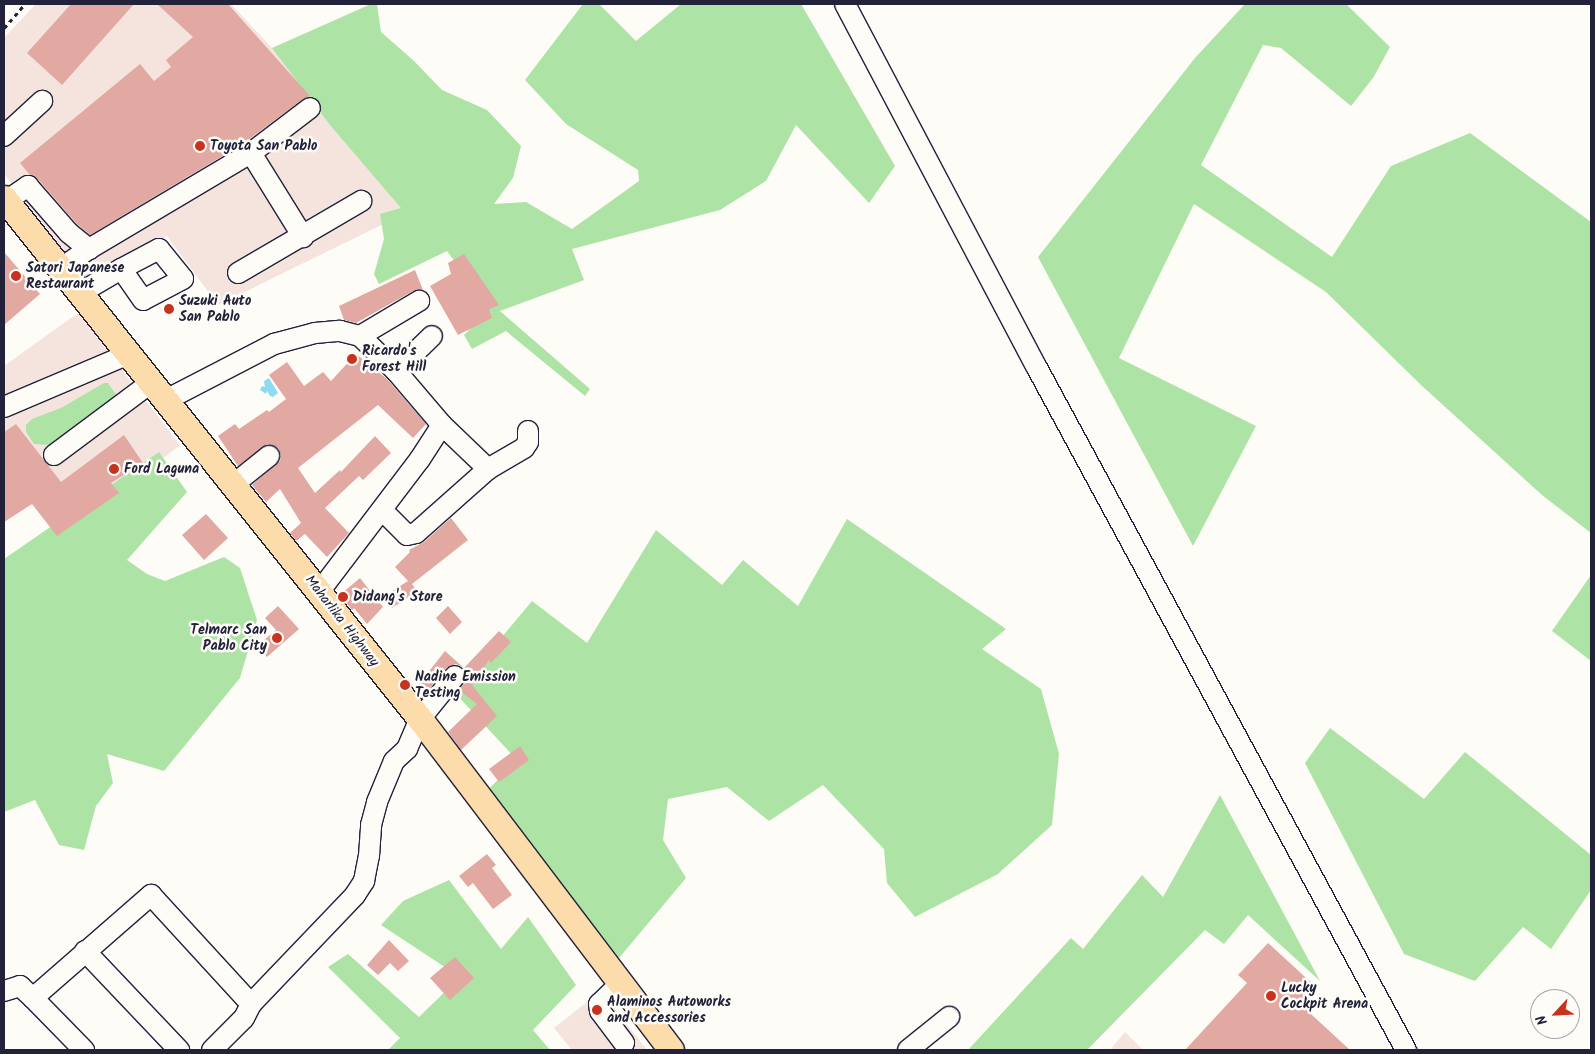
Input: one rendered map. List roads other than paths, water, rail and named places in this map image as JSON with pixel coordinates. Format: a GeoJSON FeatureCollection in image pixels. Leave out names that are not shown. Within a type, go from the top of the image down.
{"type":"FeatureCollection","features":[{"type":"Feature","properties":{"kind":"main road","name":"Maharlika Highway"},"geometry":{"type":"LineString","coordinates":[[5,199],[420,719],[671,1050]]}},
{"type":"Feature","properties":{"kind":"street"},"geometry":{"type":"LineString","coordinates":[[845,4],[1031,357],[1406,1050]]}},
{"type":"Feature","properties":{"kind":"street"},"geometry":{"type":"LineString","coordinates":[[4,136],[42,101]]}},
{"type":"Feature","properties":{"kind":"street"},"geometry":{"type":"LineString","coordinates":[[60,269],[89,249],[251,153],[310,108]]}},
{"type":"Feature","properties":{"kind":"street"},"geometry":{"type":"LineString","coordinates":[[251,153],[303,237]]}},
{"type":"Feature","properties":{"kind":"street"},"geometry":{"type":"LineString","coordinates":[[5,199],[28,186],[69,233],[89,249]]}},
{"type":"Feature","properties":{"kind":"street"},"geometry":{"type":"LineString","coordinates":[[238,273],[361,202]]}},
{"type":"Feature","properties":{"kind":"street"},"geometry":{"type":"LineString","coordinates":[[80,293],[121,269]]}},
{"type":"Feature","properties":{"kind":"street"},"geometry":{"type":"LineString","coordinates":[[360,336],[419,301]]}},
{"type":"Feature","properties":{"kind":"street"},"geometry":{"type":"LineString","coordinates":[[54,455],[159,391],[294,337],[315,332],[340,331],[360,336],[396,371],[442,425],[488,469]]}},
{"type":"Feature","properties":{"kind":"street"},"geometry":{"type":"LineString","coordinates":[[396,371],[432,336]]}},
{"type":"Feature","properties":{"kind":"street"},"geometry":{"type":"LineString","coordinates":[[4,407],[129,354]]}},
{"type":"Feature","properties":{"kind":"street"},"geometry":{"type":"LineString","coordinates":[[319,592],[382,510],[442,425]]}},
{"type":"Feature","properties":{"kind":"street"},"geometry":{"type":"LineString","coordinates":[[382,510],[407,535],[416,533],[488,469],[524,448],[528,442],[528,431]]}},
{"type":"Feature","properties":{"kind":"street"},"geometry":{"type":"LineString","coordinates":[[234,484],[269,456]]}},
{"type":"Feature","properties":{"kind":"street"},"geometry":{"type":"LineString","coordinates":[[212,1050],[244,1018],[251,1004],[355,896],[364,881],[369,856],[370,826],[377,802],[394,761],[407,748],[420,719],[454,676]]}},
{"type":"Feature","properties":{"kind":"street"},"geometry":{"type":"LineString","coordinates":[[33,998],[84,951],[151,896],[251,1004]]}},
{"type":"Feature","properties":{"kind":"street"},"geometry":{"type":"LineString","coordinates":[[84,951],[179,1050]]}},
{"type":"Feature","properties":{"kind":"street"},"geometry":{"type":"LineString","coordinates":[[621,983],[599,1004],[600,1011],[624,1043]]}},
{"type":"Feature","properties":{"kind":"street"},"geometry":{"type":"LineString","coordinates":[[4,991],[20,986],[84,1050]]}},
{"type":"Feature","properties":{"kind":"street"},"geometry":{"type":"LineString","coordinates":[[201,1050],[204,1039],[235,1009],[251,1004]]}},
{"type":"Feature","properties":{"kind":"street"},"geometry":{"type":"LineString","coordinates":[[908,1050],[948,1017]]}},
{"type":"Feature","properties":{"kind":"water"},"geometry":{"type":"Polygon","coordinates":[[[269,378],[278,393],[273,397],[267,391],[266,394],[260,390],[262,386],[265,387],[264,381],[269,378]]]}},
{"type":"Feature","properties":{"kind":"place","name":"Toyota San Pablo"},"geometry":{"type":"Point","coordinates":[200,146]}},
{"type":"Feature","properties":{"kind":"place","name":"Satori Japanese Restaurant"},"geometry":{"type":"Point","coordinates":[16,276]}},
{"type":"Feature","properties":{"kind":"place","name":"Suzuki Auto San Pablo"},"geometry":{"type":"Point","coordinates":[169,309]}},
{"type":"Feature","properties":{"kind":"place","name":"Ricardo's Forest Hill"},"geometry":{"type":"Point","coordinates":[352,359]}},
{"type":"Feature","properties":{"kind":"place","name":"Ford Laguna"},"geometry":{"type":"Point","coordinates":[114,469]}},
{"type":"Feature","properties":{"kind":"place","name":"Didang's Store"},"geometry":{"type":"Point","coordinates":[343,597]}},
{"type":"Feature","properties":{"kind":"place","name":"Telmarc San Pablo City"},"geometry":{"type":"Point","coordinates":[277,638]}},
{"type":"Feature","properties":{"kind":"place","name":"Nadine Emission Testing"},"geometry":{"type":"Point","coordinates":[405,685]}},
{"type":"Feature","properties":{"kind":"place","name":"Lucky Cockpit Arena"},"geometry":{"type":"Point","coordinates":[1271,996]}},
{"type":"Feature","properties":{"kind":"place","name":"Alaminos Autoworks and Accessories"},"geometry":{"type":"Point","coordinates":[597,1010]}}]}
